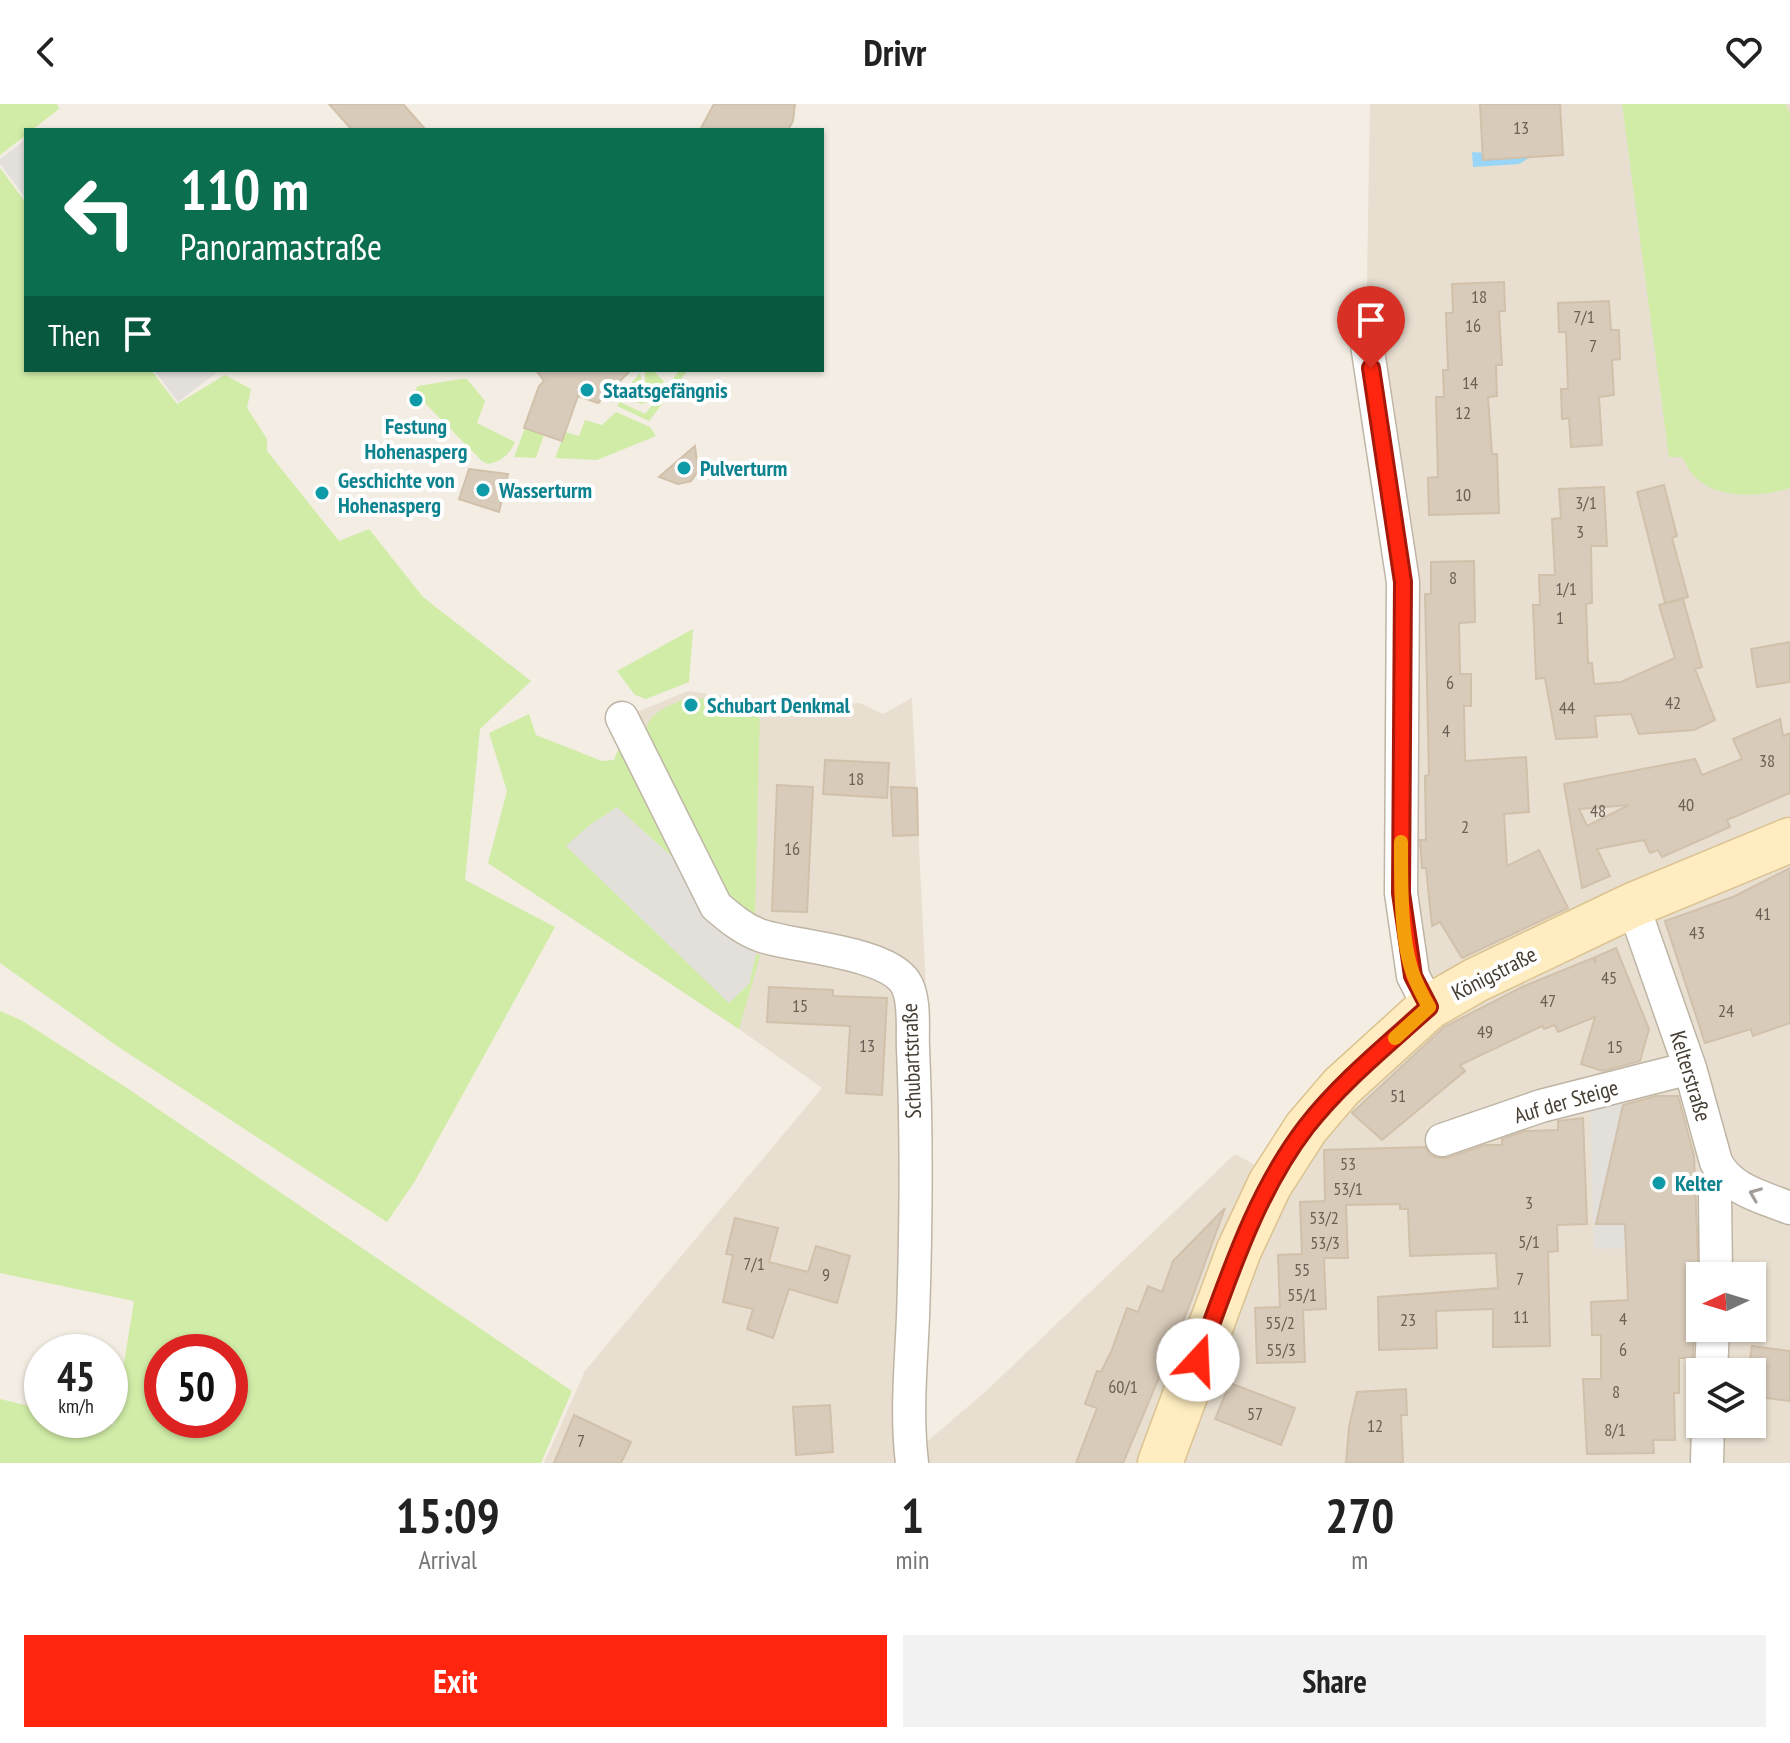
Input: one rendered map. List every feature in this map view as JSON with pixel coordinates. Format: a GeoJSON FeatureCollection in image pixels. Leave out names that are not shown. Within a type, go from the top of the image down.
{"type":"FeatureCollection","features":[{"type":"Feature","properties":{"kind":"main road","name":"Königstraße"},"geometry":{"type":"LineString","coordinates":[[1160,1463],[1239,1250],[1274,1176],[1306,1128],[1341,1087],[1429,1007],[1476,980],[1633,905],[1790,840]]}},
{"type":"Feature","properties":{"kind":"street"},"geometry":{"type":"LineString","coordinates":[[1366,338],[1403,582],[1401,893],[1413,976],[1429,1007]]}},
{"type":"Feature","properties":{"kind":"street","name":"Schubartstraße"},"geometry":{"type":"LineString","coordinates":[[622,718],[716,906],[759,935],[839,951],[889,969],[905,982],[910,998],[914,1109],[913,1315],[909,1390],[912,1463]]}},
{"type":"Feature","properties":{"kind":"street","name":"Kelterstraße"},"geometry":{"type":"LineString","coordinates":[[1633,905],[1690,1068],[1722,1174]]}},
{"type":"Feature","properties":{"kind":"street","name":"Auf der Steige"},"geometry":{"type":"LineString","coordinates":[[1442,1140],[1529,1110],[1690,1068]]}},
{"type":"Feature","properties":{"kind":"street"},"geometry":{"type":"LineString","coordinates":[[1716,1262],[1715,1196],[1722,1174],[1739,1188],[1790,1208]]}},
{"type":"Feature","properties":{"kind":"street"},"geometry":{"type":"LineString","coordinates":[[1707,1463],[1708,1438]]}},
{"type":"Feature","properties":{"kind":"shaded area"},"geometry":{"type":"Polygon","coordinates":[[[1370,104],[1790,104],[1790,1463],[544,1463],[585,1371],[822,1088],[739,1029],[488,863],[522,777],[614,760],[619,748],[622,718],[688,691],[810,706],[860,703],[883,714],[912,698],[926,990],[918,1449],[984,1393],[1235,1154],[1275,1176],[1429,1007],[1413,976],[1403,582],[1366,338],[1370,104]]]}},
{"type":"Feature","properties":{"kind":"shaded area"},"geometry":{"type":"Polygon","coordinates":[[[24,141],[24,196],[0,164],[0,159],[24,141]]]}},
{"type":"Feature","properties":{"kind":"shaded area"},"geometry":{"type":"Polygon","coordinates":[[[156,372],[217,372],[178,402],[156,372]]]}},
{"type":"Feature","properties":{"kind":"shaded area"},"geometry":{"type":"Polygon","coordinates":[[[617,807],[679,863],[716,924],[756,954],[749,984],[729,1003],[566,846],[617,807]]]}},
{"type":"Feature","properties":{"kind":"shaded area"},"geometry":{"type":"Polygon","coordinates":[[[1624,1101],[1620,1118],[1626,1248],[1594,1249],[1590,1109],[1624,1101]]]}},
{"type":"Feature","properties":{"kind":"green space"},"geometry":{"type":"Polygon","coordinates":[[[0,104],[57,104],[59,109],[35,128],[24,128],[24,137],[0,155],[0,104]]]}},
{"type":"Feature","properties":{"kind":"green space"},"geometry":{"type":"Polygon","coordinates":[[[1622,104],[1785,104],[1790,113],[1790,488],[1754,495],[1717,490],[1696,478],[1682,457],[1669,457],[1622,104]]]}},
{"type":"Feature","properties":{"kind":"green space"},"geometry":{"type":"Polygon","coordinates":[[[0,168],[24,200],[24,372],[153,372],[177,404],[225,375],[251,389],[247,408],[267,439],[267,451],[339,541],[369,529],[423,597],[531,681],[480,729],[465,880],[555,927],[415,1181],[387,1222],[117,1046],[0,963],[0,168]]]}},
{"type":"Feature","properties":{"kind":"green space"},"geometry":{"type":"Polygon","coordinates":[[[645,372],[654,372],[664,381],[647,402],[641,404],[626,397],[624,392],[640,373],[642,383],[635,392],[644,397],[651,388],[645,381],[645,372]]]}},
{"type":"Feature","properties":{"kind":"green space"},"geometry":{"type":"Polygon","coordinates":[[[678,372],[686,372],[649,421],[617,406],[620,402],[645,414],[678,372]]]}},
{"type":"Feature","properties":{"kind":"green space"},"geometry":{"type":"Polygon","coordinates":[[[467,379],[485,401],[477,423],[515,442],[508,454],[497,461],[488,464],[482,461],[414,392],[418,386],[467,379]]]}},
{"type":"Feature","properties":{"kind":"green space"},"geometry":{"type":"Polygon","coordinates":[[[616,412],[650,427],[656,436],[597,460],[555,458],[565,432],[579,436],[585,420],[602,425],[616,412]]]}},
{"type":"Feature","properties":{"kind":"green space"},"geometry":{"type":"Polygon","coordinates":[[[525,428],[544,435],[536,458],[514,457],[525,428]]]}},
{"type":"Feature","properties":{"kind":"green space"},"geometry":{"type":"Polygon","coordinates":[[[693,629],[689,682],[646,699],[635,695],[617,671],[693,629]]]}},
{"type":"Feature","properties":{"kind":"green space"},"geometry":{"type":"Polygon","coordinates":[[[690,697],[760,706],[755,920],[734,906],[646,733],[655,714],[690,697]]]}},
{"type":"Feature","properties":{"kind":"green space"},"geometry":{"type":"Polygon","coordinates":[[[529,714],[536,735],[602,761],[614,760],[620,745],[679,863],[590,825],[566,846],[749,984],[756,954],[760,956],[739,1029],[488,863],[507,791],[489,733],[529,714]]]}},
{"type":"Feature","properties":{"kind":"green space"},"geometry":{"type":"Polygon","coordinates":[[[0,1011],[21,1020],[127,1088],[572,1391],[541,1463],[0,1463],[0,1399],[24,1405],[24,1438],[128,1438],[128,1338],[134,1301],[0,1273],[0,1011]]]}},
{"type":"Feature","properties":{"kind":"water"},"geometry":{"type":"Polygon","coordinates":[[[1472,152],[1532,156],[1519,164],[1473,167],[1472,152]]]}},
{"type":"Feature","properties":{"kind":"building"},"geometry":{"type":"Polygon","coordinates":[[[329,104],[403,104],[424,128],[350,128],[329,104]]]}},
{"type":"Feature","properties":{"kind":"building"},"geometry":{"type":"Polygon","coordinates":[[[714,104],[795,104],[789,128],[701,128],[714,104]]]}},
{"type":"Feature","properties":{"kind":"building"},"geometry":{"type":"Polygon","coordinates":[[[1480,104],[1560,104],[1563,155],[1483,160],[1480,104]]]}},
{"type":"Feature","properties":{"kind":"building"},"geometry":{"type":"Polygon","coordinates":[[[1504,282],[1505,311],[1499,311],[1502,365],[1496,365],[1497,396],[1488,397],[1492,454],[1497,454],[1499,513],[1429,515],[1428,478],[1438,477],[1436,397],[1444,397],[1443,370],[1448,370],[1446,313],[1453,313],[1452,284],[1504,282]]]}},
{"type":"Feature","properties":{"kind":"building"},"geometry":{"type":"Polygon","coordinates":[[[1609,301],[1611,330],[1619,330],[1620,359],[1612,360],[1614,395],[1599,397],[1602,445],[1571,447],[1569,418],[1562,419],[1561,389],[1568,389],[1566,332],[1559,332],[1558,303],[1609,301]]]}},
{"type":"Feature","properties":{"kind":"building"},"geometry":{"type":"Polygon","coordinates":[[[537,372],[629,372],[598,403],[578,396],[562,441],[524,428],[539,386],[544,381],[537,372]]]}},
{"type":"Feature","properties":{"kind":"building","name":"Pulverturm"},"geometry":{"type":"Polygon","coordinates":[[[695,446],[698,471],[691,481],[678,484],[659,477],[695,446]]]}},
{"type":"Feature","properties":{"kind":"building","name":"Wasserturm"},"geometry":{"type":"Polygon","coordinates":[[[469,469],[508,474],[499,512],[459,499],[469,469]]]}},
{"type":"Feature","properties":{"kind":"building"},"geometry":{"type":"Polygon","coordinates":[[[1664,485],[1677,536],[1672,538],[1688,597],[1665,603],[1637,492],[1664,485]]]}},
{"type":"Feature","properties":{"kind":"building"},"geometry":{"type":"Polygon","coordinates":[[[1604,487],[1607,546],[1591,546],[1592,603],[1586,604],[1588,663],[1592,663],[1594,684],[1621,682],[1675,658],[1659,605],[1683,599],[1702,667],[1695,669],[1715,720],[1694,730],[1639,734],[1631,714],[1595,716],[1597,737],[1556,739],[1545,678],[1536,679],[1533,605],[1540,605],[1539,575],[1555,575],[1552,519],[1561,518],[1559,489],[1604,487]]]}},
{"type":"Feature","properties":{"kind":"building"},"geometry":{"type":"Polygon","coordinates":[[[1474,561],[1475,622],[1459,623],[1460,674],[1471,674],[1471,706],[1464,706],[1465,761],[1526,757],[1529,812],[1504,814],[1507,866],[1539,850],[1568,908],[1462,958],[1440,922],[1432,926],[1426,868],[1422,868],[1420,840],[1426,840],[1425,776],[1429,775],[1425,594],[1431,594],[1431,562],[1474,561]]]}},
{"type":"Feature","properties":{"kind":"building"},"geometry":{"type":"Polygon","coordinates":[[[1790,642],[1790,682],[1757,687],[1751,649],[1790,642]]]}},
{"type":"Feature","properties":{"kind":"building"},"geometry":{"type":"Polygon","coordinates":[[[1780,719],[1783,736],[1790,733],[1790,793],[1727,820],[1730,827],[1662,857],[1658,850],[1650,853],[1644,840],[1597,849],[1610,876],[1582,888],[1564,784],[1695,759],[1702,775],[1742,759],[1733,739],[1780,719]],[[1629,805],[1579,809],[1587,826],[1629,805]]]}},
{"type":"Feature","properties":{"kind":"building"},"geometry":{"type":"Polygon","coordinates":[[[825,760],[889,763],[887,798],[823,794],[825,760]]]}},
{"type":"Feature","properties":{"kind":"building"},"geometry":{"type":"Polygon","coordinates":[[[777,785],[813,787],[807,912],[772,911],[777,785]]]}},
{"type":"Feature","properties":{"kind":"building"},"geometry":{"type":"Polygon","coordinates":[[[891,787],[917,788],[918,835],[893,836],[891,787]]]}},
{"type":"Feature","properties":{"kind":"building"},"geometry":{"type":"Polygon","coordinates":[[[1790,868],[1790,1023],[1753,1036],[1751,1029],[1705,1043],[1665,921],[1735,896],[1790,868]]]}},
{"type":"Feature","properties":{"kind":"building"},"geometry":{"type":"Polygon","coordinates":[[[1616,948],[1649,1029],[1640,1061],[1603,1071],[1581,1064],[1595,1017],[1558,1032],[1555,1025],[1544,1029],[1542,1026],[1460,1065],[1465,1071],[1382,1140],[1352,1113],[1444,1027],[1524,986],[1593,958],[1596,963],[1595,957],[1616,948]]]}},
{"type":"Feature","properties":{"kind":"building"},"geometry":{"type":"Polygon","coordinates":[[[769,987],[833,990],[833,996],[887,998],[882,1095],[846,1093],[850,1026],[767,1022],[769,987]]]}},
{"type":"Feature","properties":{"kind":"building"},"geometry":{"type":"Polygon","coordinates":[[[1656,1096],[1678,1096],[1694,1156],[1698,1262],[1686,1262],[1686,1342],[1693,1342],[1693,1358],[1679,1358],[1679,1393],[1674,1393],[1675,1440],[1653,1440],[1654,1453],[1587,1454],[1583,1379],[1601,1379],[1601,1335],[1592,1335],[1591,1302],[1628,1300],[1625,1224],[1596,1224],[1623,1105],[1656,1096]]]}},
{"type":"Feature","properties":{"kind":"building"},"geometry":{"type":"Polygon","coordinates":[[[1583,1118],[1587,1224],[1557,1225],[1558,1251],[1548,1252],[1550,1346],[1493,1347],[1493,1309],[1436,1311],[1437,1348],[1379,1350],[1378,1297],[1498,1288],[1496,1253],[1410,1256],[1408,1209],[1400,1209],[1400,1204],[1346,1205],[1348,1258],[1324,1258],[1326,1309],[1303,1310],[1305,1362],[1257,1363],[1255,1308],[1280,1307],[1278,1255],[1302,1254],[1300,1202],[1325,1201],[1324,1150],[1425,1147],[1430,1155],[1447,1158],[1485,1145],[1502,1145],[1502,1139],[1526,1131],[1558,1130],[1558,1121],[1583,1118]]]}},
{"type":"Feature","properties":{"kind":"building"},"geometry":{"type":"Polygon","coordinates":[[[1225,1208],[1190,1304],[1123,1463],[1076,1463],[1097,1408],[1085,1404],[1097,1371],[1101,1372],[1111,1352],[1127,1308],[1138,1312],[1148,1286],[1162,1292],[1173,1261],[1225,1208]]]}},
{"type":"Feature","properties":{"kind":"building"},"geometry":{"type":"Polygon","coordinates":[[[735,1218],[778,1228],[769,1262],[808,1272],[816,1246],[850,1256],[837,1303],[789,1289],[773,1338],[747,1329],[753,1309],[723,1302],[733,1255],[726,1254],[735,1218]]]}},
{"type":"Feature","properties":{"kind":"building"},"geometry":{"type":"Polygon","coordinates":[[[1752,1346],[1790,1351],[1790,1401],[1766,1398],[1766,1358],[1750,1358],[1752,1346]]]}},
{"type":"Feature","properties":{"kind":"building"},"geometry":{"type":"Polygon","coordinates":[[[1230,1383],[1295,1408],[1281,1445],[1215,1419],[1230,1383]]]}},
{"type":"Feature","properties":{"kind":"building"},"geometry":{"type":"Polygon","coordinates":[[[1406,1389],[1407,1415],[1401,1415],[1403,1463],[1346,1463],[1349,1427],[1357,1392],[1406,1389]]]}},
{"type":"Feature","properties":{"kind":"building"},"geometry":{"type":"Polygon","coordinates":[[[830,1405],[833,1452],[796,1455],[793,1407],[830,1405]]]}},
{"type":"Feature","properties":{"kind":"building"},"geometry":{"type":"Polygon","coordinates":[[[574,1415],[631,1442],[621,1463],[554,1463],[574,1415]]]}},
{"type":"Feature","properties":{"kind":"slow traffic"},"geometry":{"type":"LineString","coordinates":[[1395,1038],[1429,1007],[1413,976],[1401,893],[1401,842]]}},
{"type":"Feature","properties":{"kind":"place","name":"Staatsgefängnis"},"geometry":{"type":"Point","coordinates":[587,390]}},
{"type":"Feature","properties":{"kind":"place","name":"Festung Hohenasperg"},"geometry":{"type":"Point","coordinates":[416,400]}},
{"type":"Feature","properties":{"kind":"place","name":"Pulverturm"},"geometry":{"type":"Point","coordinates":[684,468]}},
{"type":"Feature","properties":{"kind":"place","name":"Wasserturm"},"geometry":{"type":"Point","coordinates":[483,490]}},
{"type":"Feature","properties":{"kind":"place","name":"Geschichte von Hohenasperg"},"geometry":{"type":"Point","coordinates":[322,493]}},
{"type":"Feature","properties":{"kind":"place","name":"Schubart Denkmal"},"geometry":{"type":"Point","coordinates":[691,705]}},
{"type":"Feature","properties":{"kind":"place","name":"Kelter"},"geometry":{"type":"Point","coordinates":[1659,1183]}},
{"type":"Feature","properties":{"kind":"route"},"geometry":{"type":"LineString","coordinates":[[1198,1360],[1239,1250],[1274,1176],[1306,1128],[1341,1087],[1429,1007],[1413,976],[1401,893],[1403,582],[1371,368]]}}]}
